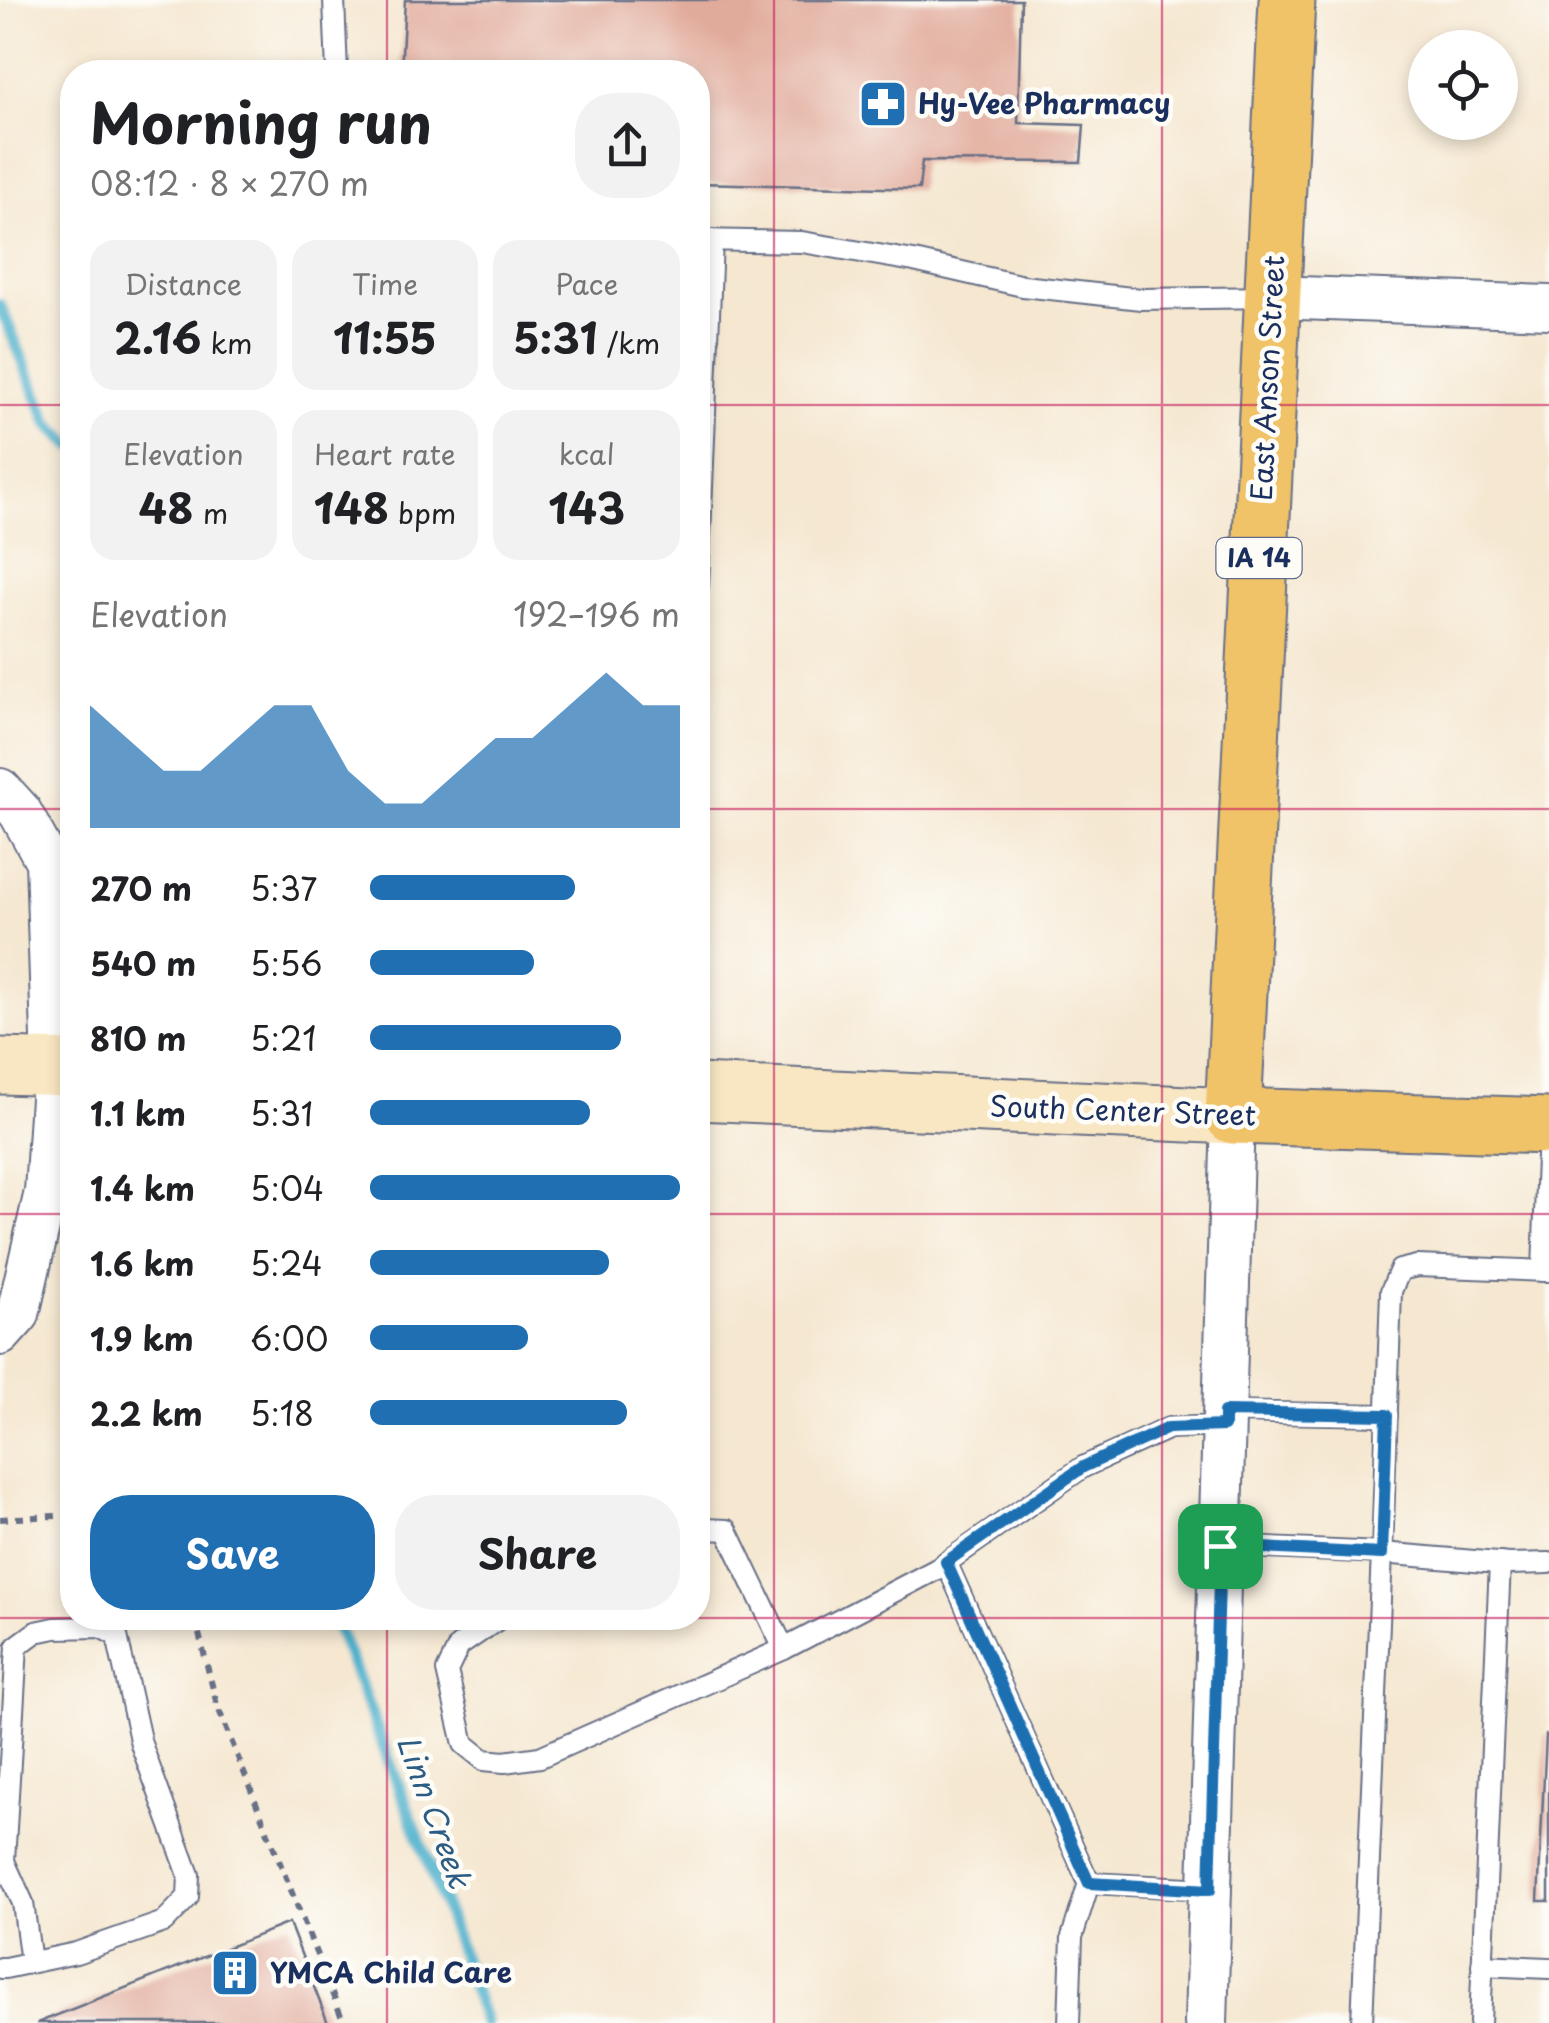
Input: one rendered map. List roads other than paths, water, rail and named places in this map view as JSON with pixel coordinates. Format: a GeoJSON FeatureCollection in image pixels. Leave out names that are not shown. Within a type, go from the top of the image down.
{"type":"FeatureCollection","features":[{"type":"Feature","properties":{"kind":"main road","name":"East Anson Street"},"geometry":{"type":"LineString","coordinates":[[1233,1116],[1287,0]]}},
{"type":"Feature","properties":{"kind":"main road"},"geometry":{"type":"LineString","coordinates":[[0,1066],[60,1067]]}},
{"type":"Feature","properties":{"kind":"main road","name":"South Center Street"},"geometry":{"type":"LineString","coordinates":[[710,1093],[1549,1126]]}},
{"type":"Feature","properties":{"kind":"street"},"geometry":{"type":"LineString","coordinates":[[1272,297],[1549,307]]}},
{"type":"Feature","properties":{"kind":"street"},"geometry":{"type":"LineString","coordinates":[[0,790],[20,812],[47,861],[60,1028]]}},
{"type":"Feature","properties":{"kind":"street"},"geometry":{"type":"LineString","coordinates":[[0,1334],[18,1314],[46,1192],[60,1089]]}},
{"type":"Feature","properties":{"kind":"street"},"geometry":{"type":"LineString","coordinates":[[1206,2023],[1233,1116]]}},
{"type":"Feature","properties":{"kind":"lane"},"geometry":{"type":"LineString","coordinates":[[334,0],[336,60]]}},
{"type":"Feature","properties":{"kind":"lane"},"geometry":{"type":"LineString","coordinates":[[710,240],[802,242],[914,261],[1022,286],[1141,299],[1272,297]]}},
{"type":"Feature","properties":{"kind":"lane"},"geometry":{"type":"LineString","coordinates":[[1362,2023],[1391,1291],[1400,1270],[1418,1266],[1546,1271],[1549,1126]]}},
{"type":"Feature","properties":{"kind":"lane"},"geometry":{"type":"LineString","coordinates":[[482,1630],[459,1646],[447,1671],[464,1744],[484,1760],[504,1762],[540,1757],[784,1649],[946,1562],[1083,1467],[1168,1428],[1224,1419],[1387,1415]]}},
{"type":"Feature","properties":{"kind":"lane"},"geometry":{"type":"LineString","coordinates":[[710,1529],[727,1530],[784,1649]]}},
{"type":"Feature","properties":{"kind":"lane"},"geometry":{"type":"LineString","coordinates":[[1220,1546],[1549,1563]]}},
{"type":"Feature","properties":{"kind":"lane"},"geometry":{"type":"LineString","coordinates":[[946,1562],[1089,1883],[1072,1937],[1070,2023]]}},
{"type":"Feature","properties":{"kind":"lane"},"geometry":{"type":"LineString","coordinates":[[1480,2023],[1500,1562]]}},
{"type":"Feature","properties":{"kind":"lane"},"geometry":{"type":"LineString","coordinates":[[31,1962],[23,1902],[2,1862],[17,1646],[36,1632],[60,1628]]}},
{"type":"Feature","properties":{"kind":"lane"},"geometry":{"type":"LineString","coordinates":[[0,1968],[76,1953],[164,1922],[188,1897],[190,1875],[141,1744],[123,1654],[117,1636],[106,1630]]}},
{"type":"Feature","properties":{"kind":"lane"},"geometry":{"type":"LineString","coordinates":[[1089,1883],[1210,1890]]}},
{"type":"Feature","properties":{"kind":"lane"},"geometry":{"type":"LineString","coordinates":[[1482,1965],[1549,1968]]}},
{"type":"Feature","properties":{"kind":"waterway","name":"Linn Creek"},"geometry":{"type":"LineString","coordinates":[[0,305],[49,424],[60,435]]}},
{"type":"Feature","properties":{"kind":"waterway","name":"Linn Creek"},"geometry":{"type":"LineString","coordinates":[[339,1630],[437,1885],[485,2023]]}},
{"type":"Feature","properties":{"kind":"place","name":"Hy-Vee Pharmacy"},"geometry":{"type":"Point","coordinates":[883,104]}},
{"type":"Feature","properties":{"kind":"place","name":"YMCA Child Care"},"geometry":{"type":"Point","coordinates":[235,1973]}}]}
